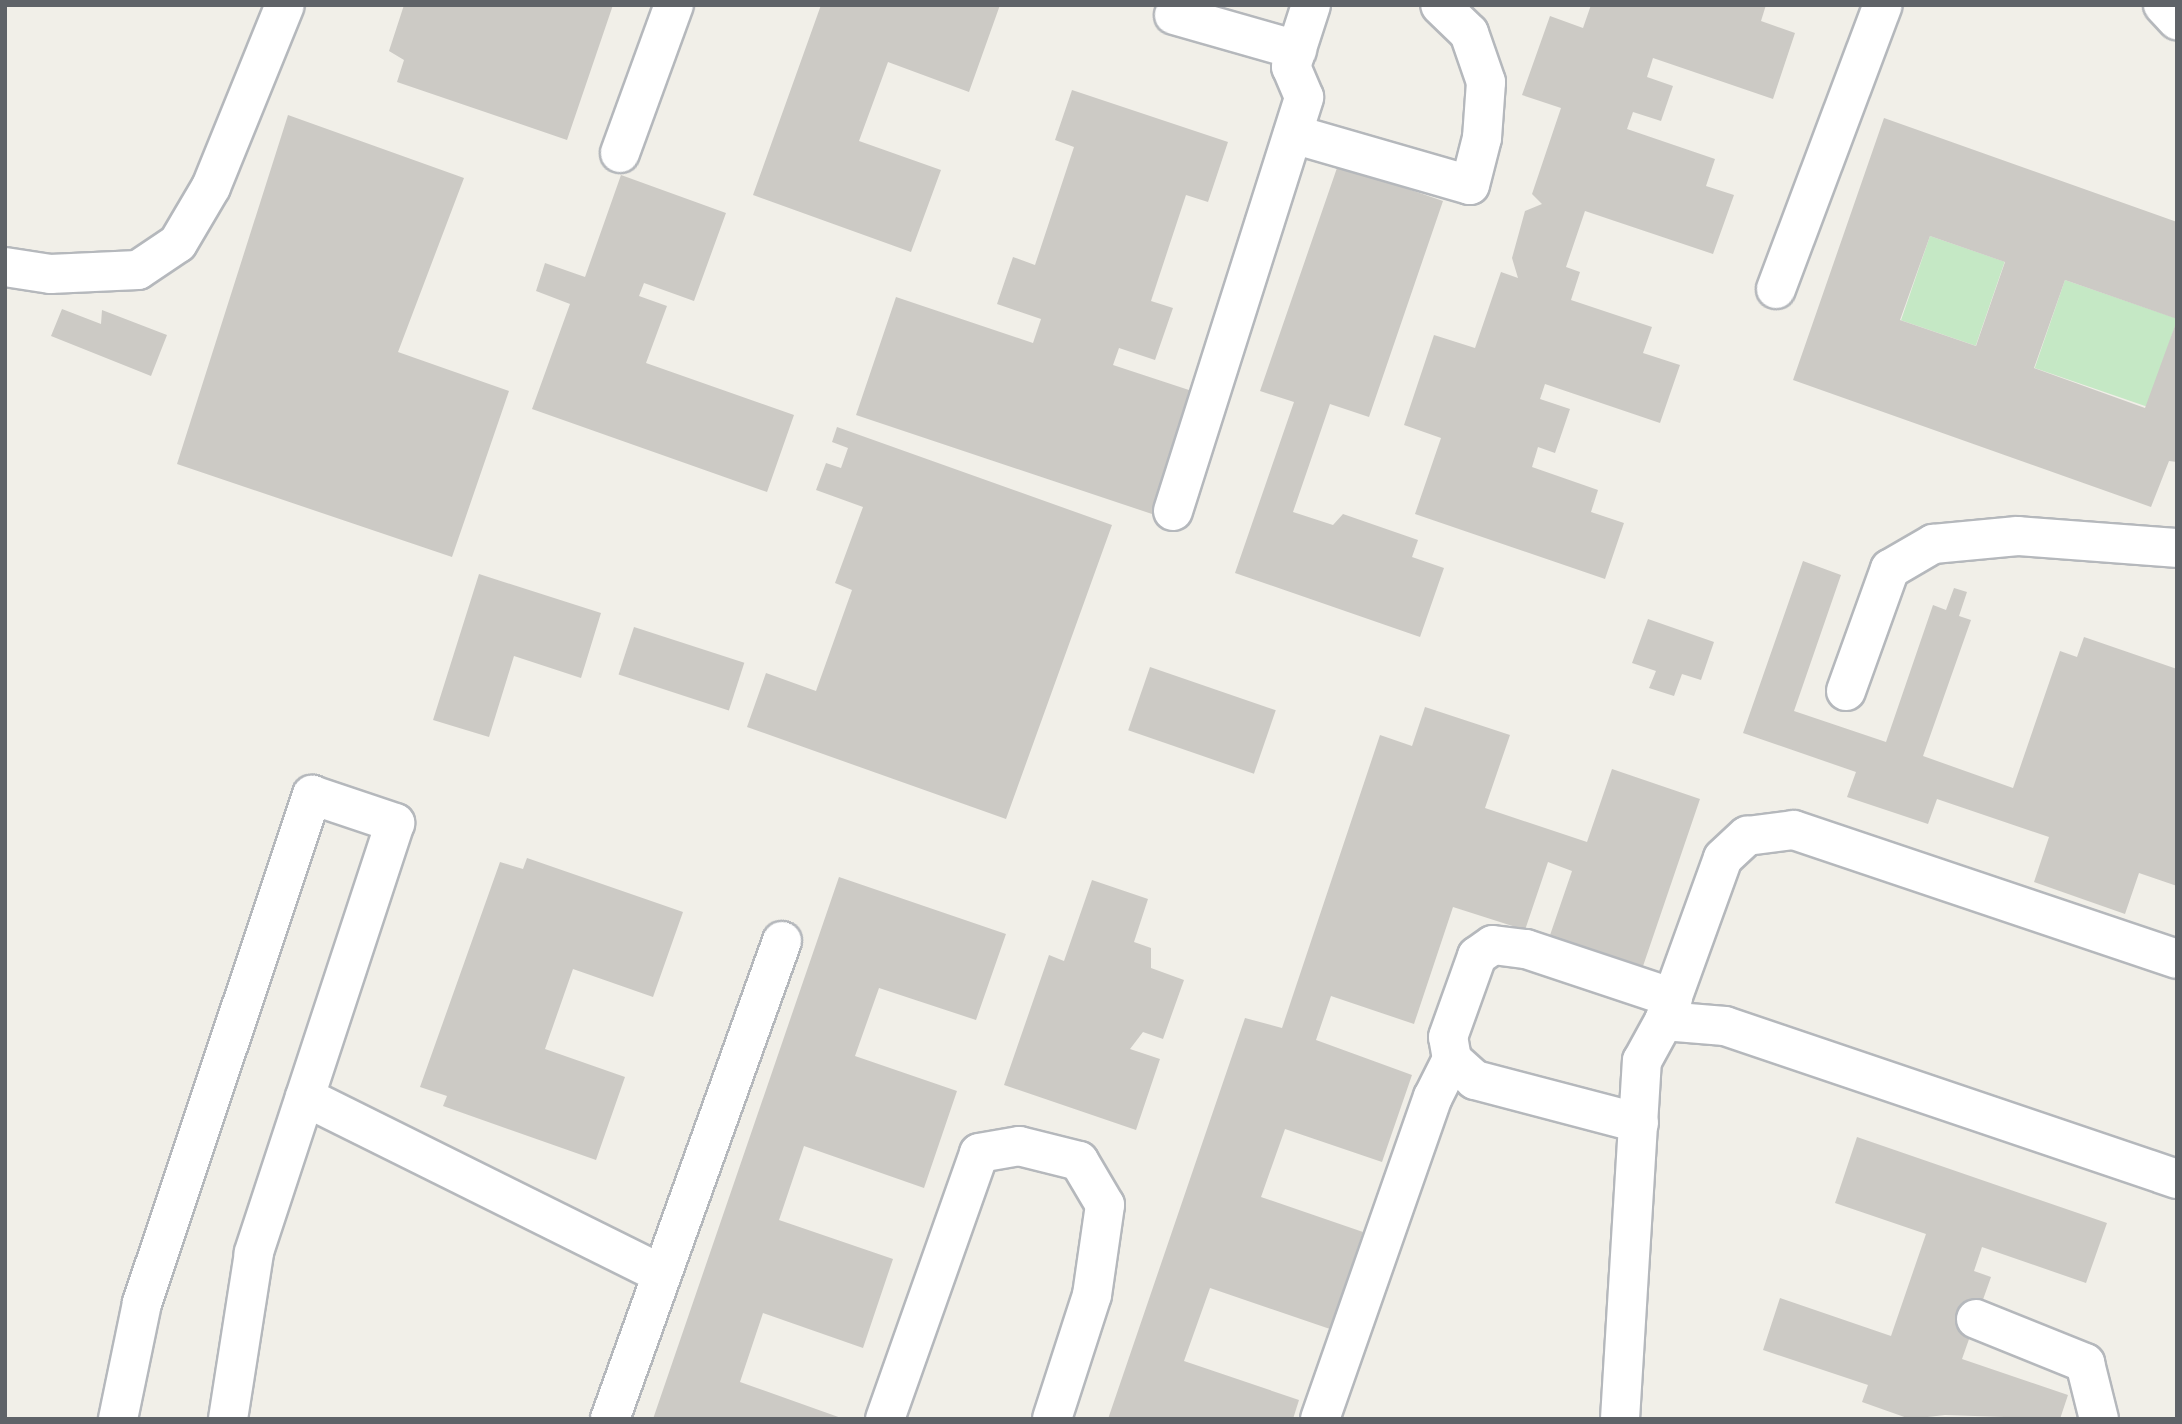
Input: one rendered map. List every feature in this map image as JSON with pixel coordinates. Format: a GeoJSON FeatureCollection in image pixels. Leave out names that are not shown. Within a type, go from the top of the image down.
{"type":"FeatureCollection","features":[{"type":"Feature","properties":{"kind":"lane"},"geometry":{"type":"LineString","coordinates":[[5,267],[50,274],[138,270],[178,243],[211,187],[285,5]]}},
{"type":"Feature","properties":{"kind":"lane"},"geometry":{"type":"LineString","coordinates":[[620,153],[674,5]]}},
{"type":"Feature","properties":{"kind":"lane"},"geometry":{"type":"LineString","coordinates":[[1173,511],[1304,97],[1291,67],[1311,5]]}},
{"type":"Feature","properties":{"kind":"lane"},"geometry":{"type":"LineString","coordinates":[[1293,134],[1470,185],[1482,138],[1486,82],[1469,33],[1440,5]]}},
{"type":"Feature","properties":{"kind":"lane"},"geometry":{"type":"LineString","coordinates":[[1776,289],[1883,5]]}},
{"type":"Feature","properties":{"kind":"lane"},"geometry":{"type":"LineString","coordinates":[[2163,5],[2177,20]]}},
{"type":"Feature","properties":{"kind":"lane"},"geometry":{"type":"LineString","coordinates":[[1174,15],[1297,50]]}},
{"type":"Feature","properties":{"kind":"lane"},"geometry":{"type":"LineString","coordinates":[[1846,691],[1891,569],[1933,544],[2018,536],[2177,548]]}},
{"type":"Feature","properties":{"kind":"lane"},"geometry":{"type":"LineString","coordinates":[[118,1419],[142,1303],[312,795],[395,823],[254,1253],[228,1419]]}},
{"type":"Feature","properties":{"kind":"lane"},"geometry":{"type":"LineString","coordinates":[[1620,1419],[1642,1061],[1669,1009],[1723,858],[1747,836],[1794,830],[2177,959]]}},
{"type":"Feature","properties":{"kind":"lane"},"geometry":{"type":"LineString","coordinates":[[610,1419],[782,941]]}},
{"type":"Feature","properties":{"kind":"lane"},"geometry":{"type":"LineString","coordinates":[[1320,1419],[1433,1097],[1452,1059],[1448,1037],[1477,956],[1493,945],[1526,949],[1669,1009],[2177,1179]]}},
{"type":"Feature","properties":{"kind":"lane"},"geometry":{"type":"LineString","coordinates":[[1452,1059],[1475,1080],[1639,1122]]}},
{"type":"Feature","properties":{"kind":"lane"},"geometry":{"type":"LineString","coordinates":[[305,1097],[663,1274]]}},
{"type":"Feature","properties":{"kind":"lane"},"geometry":{"type":"LineString","coordinates":[[885,1419],[979,1153],[1019,1146],[1079,1161],[1105,1205],[1092,1295],[1052,1419]]}},
{"type":"Feature","properties":{"kind":"lane"},"geometry":{"type":"LineString","coordinates":[[1976,1319],[2085,1363],[2099,1419]]}},
{"type":"Feature","properties":{"kind":"green space"},"geometry":{"type":"Polygon","coordinates":[[[1930,236],[2005,262],[1976,346],[1901,320],[1930,236]]]}},
{"type":"Feature","properties":{"kind":"green space"},"geometry":{"type":"Polygon","coordinates":[[[2065,280],[2177,319],[2147,407],[2035,368],[2065,280]]]}},
{"type":"Feature","properties":{"kind":"building"},"geometry":{"type":"Polygon","coordinates":[[[404,5],[613,5],[567,140],[397,82],[404,60],[389,51],[404,5]]]}},
{"type":"Feature","properties":{"kind":"building"},"geometry":{"type":"Polygon","coordinates":[[[821,5],[1000,5],[969,92],[888,62],[859,141],[941,170],[911,252],[753,195],[821,5]]]}},
{"type":"Feature","properties":{"kind":"building"},"geometry":{"type":"Polygon","coordinates":[[[1591,5],[1766,5],[1761,21],[1795,33],[1773,99],[1653,58],[1647,77],[1673,86],[1661,121],[1633,112],[1627,129],[1715,159],[1706,186],[1734,195],[1713,254],[1585,211],[1566,267],[1580,272],[1571,300],[1652,327],[1643,353],[1680,365],[1660,423],[1545,384],[1540,399],[1570,409],[1555,453],[1538,447],[1532,467],[1598,490],[1591,512],[1624,523],[1605,579],[1415,514],[1441,438],[1404,425],[1434,335],[1475,348],[1501,272],[1518,278],[1512,258],[1525,211],[1542,204],[1532,194],[1561,108],[1522,95],[1550,16],[1583,28],[1591,5]]]}},
{"type":"Feature","properties":{"kind":"building"},"geometry":{"type":"Polygon","coordinates":[[[1072,90],[1228,142],[1208,202],[1186,195],[1151,301],[1173,308],[1155,360],[1119,348],[1113,365],[1192,391],[1152,514],[856,415],[896,297],[1033,343],[1041,319],[997,304],[1013,257],[1035,265],[1074,147],[1055,140],[1072,90]]]}},
{"type":"Feature","properties":{"kind":"building"},"geometry":{"type":"Polygon","coordinates":[[[288,115],[464,178],[398,352],[509,391],[452,557],[177,464],[288,115]]]}},
{"type":"Feature","properties":{"kind":"building"},"geometry":{"type":"Polygon","coordinates":[[[1884,118],[2177,222],[2177,319],[2065,280],[2034,368],[2145,408],[2177,320],[2177,462],[2169,461],[2151,507],[1793,380],[1884,118]],[[1930,236],[1900,320],[1976,346],[2005,262],[1930,236]]]}},
{"type":"Feature","properties":{"kind":"building"},"geometry":{"type":"Polygon","coordinates":[[[1338,165],[1443,201],[1369,417],[1330,404],[1293,512],[1333,525],[1343,514],[1418,540],[1412,557],[1444,568],[1420,637],[1235,573],[1294,402],[1260,391],[1338,165]]]}},
{"type":"Feature","properties":{"kind":"building"},"geometry":{"type":"Polygon","coordinates":[[[621,175],[726,213],[694,301],[644,283],[639,296],[667,306],[646,363],[794,415],[767,492],[532,409],[570,304],[536,291],[545,263],[585,277],[621,175]]]}},
{"type":"Feature","properties":{"kind":"building"},"geometry":{"type":"Polygon","coordinates":[[[62,309],[101,324],[102,310],[167,335],[151,376],[51,336],[62,309]]]}},
{"type":"Feature","properties":{"kind":"building"},"geometry":{"type":"Polygon","coordinates":[[[837,427],[1112,525],[1006,819],[747,727],[766,673],[816,691],[852,590],[835,583],[863,507],[816,490],[826,463],[841,468],[848,448],[832,442],[837,427]]]}},
{"type":"Feature","properties":{"kind":"building"},"geometry":{"type":"Polygon","coordinates":[[[1803,561],[1841,575],[1794,711],[1886,742],[1933,605],[1946,610],[1954,588],[1967,592],[1959,616],[1971,620],[1923,756],[2013,788],[2060,651],[2077,657],[2084,637],[2177,669],[2177,886],[2139,873],[2125,914],[2034,882],[2049,837],[1937,799],[1928,824],[1847,797],[1856,772],[1743,733],[1803,561]]]}},
{"type":"Feature","properties":{"kind":"building"},"geometry":{"type":"Polygon","coordinates":[[[479,574],[601,613],[581,678],[514,656],[489,737],[433,720],[479,574]]]}},
{"type":"Feature","properties":{"kind":"building"},"geometry":{"type":"Polygon","coordinates":[[[1648,619],[1714,642],[1701,680],[1682,674],[1674,696],[1649,688],[1656,671],[1632,663],[1648,619]]]}},
{"type":"Feature","properties":{"kind":"building"},"geometry":{"type":"Polygon","coordinates":[[[634,627],[744,663],[729,710],[619,675],[634,627]]]}},
{"type":"Feature","properties":{"kind":"building"},"geometry":{"type":"Polygon","coordinates":[[[1150,667],[1276,710],[1254,774],[1128,730],[1150,667]]]}},
{"type":"Feature","properties":{"kind":"building"},"geometry":{"type":"Polygon","coordinates":[[[1425,707],[1510,735],[1485,808],[1587,842],[1612,769],[1700,799],[1641,972],[1548,941],[1572,871],[1548,862],[1525,930],[1453,907],[1414,1024],[1331,996],[1316,1040],[1412,1075],[1382,1162],[1285,1129],[1261,1197],[1363,1232],[1330,1329],[1210,1288],[1184,1361],[1299,1400],[1293,1419],[1108,1419],[1245,1018],[1282,1028],[1380,735],[1412,746],[1425,707]]]}},
{"type":"Feature","properties":{"kind":"building"},"geometry":{"type":"Polygon","coordinates":[[[527,858],[683,912],[653,997],[573,969],[545,1049],[625,1077],[596,1160],[443,1106],[447,1096],[420,1087],[500,862],[523,869],[527,858]]]}},
{"type":"Feature","properties":{"kind":"building"},"geometry":{"type":"Polygon","coordinates":[[[839,877],[1006,934],[976,1020],[879,988],[855,1056],[957,1091],[924,1188],[804,1146],[779,1220],[893,1259],[863,1348],[763,1313],[740,1382],[844,1419],[653,1419],[839,877]]]}},
{"type":"Feature","properties":{"kind":"building"},"geometry":{"type":"Polygon","coordinates":[[[1092,880],[1148,899],[1134,942],[1151,948],[1151,968],[1184,980],[1163,1039],[1143,1032],[1130,1049],[1160,1059],[1136,1130],[1004,1085],[1049,955],[1064,961],[1092,880]]]}},
{"type":"Feature","properties":{"kind":"building"},"geometry":{"type":"Polygon","coordinates":[[[1857,1137],[2107,1223],[2086,1283],[1982,1247],[1974,1271],[1991,1277],[1962,1359],[2068,1395],[2060,1419],[1945,1415],[1910,1419],[1862,1402],[1868,1385],[1763,1350],[1780,1298],[1891,1336],[1926,1234],[1835,1203],[1857,1137]]]}}]}
